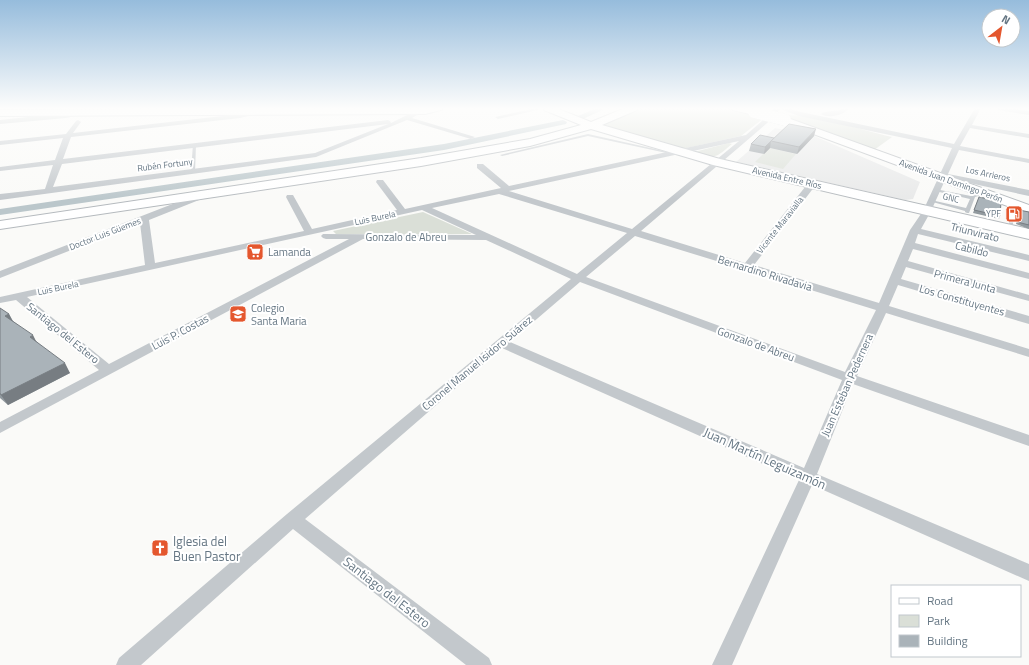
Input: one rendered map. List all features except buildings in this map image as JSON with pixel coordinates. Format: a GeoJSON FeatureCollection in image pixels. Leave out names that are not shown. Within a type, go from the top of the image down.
{"type":"FeatureCollection","features":[{"type":"Feature","properties":{"kind":"main road"},"geometry":{"type":"LineString","coordinates":[[0,222],[419,158],[524,139]]}},
{"type":"Feature","properties":{"kind":"main road"},"geometry":{"type":"LineString","coordinates":[[0,225],[443,158],[536,139]]}},
{"type":"Feature","properties":{"kind":"main road","name":"Avenida Entre Ríos"},"geometry":{"type":"LineString","coordinates":[[633,139],[674,153],[812,184],[966,214],[1016,216],[1029,234]]}},
{"type":"Feature","properties":{"kind":"main road","name":"Avenida Juan Domingo Perón"},"geometry":{"type":"LineString","coordinates":[[838,139],[985,193],[1016,216]]}},
{"type":"Feature","properties":{"kind":"street"},"geometry":{"type":"LineString","coordinates":[[0,143],[34,139]]}},
{"type":"Feature","properties":{"kind":"street"},"geometry":{"type":"LineString","coordinates":[[48,191],[67,139]]}},
{"type":"Feature","properties":{"kind":"street"},"geometry":{"type":"LineString","coordinates":[[0,169],[242,139]]}},
{"type":"Feature","properties":{"kind":"street","name":"Rubén Fortuny"},"geometry":{"type":"LineString","coordinates":[[0,197],[316,155],[355,139]]}},
{"type":"Feature","properties":{"kind":"street","name":"Luis Burela"},"geometry":{"type":"LineString","coordinates":[[0,300],[308,232],[324,233],[403,212],[736,139]]}},
{"type":"Feature","properties":{"kind":"street","name":"Coronel Manuel Isidoro Suárez"},"geometry":{"type":"LineString","coordinates":[[126,665],[293,519],[745,139]]}},
{"type":"Feature","properties":{"kind":"street"},"geometry":{"type":"LineString","coordinates":[[915,139],[1029,161]]}},
{"type":"Feature","properties":{"kind":"street","name":"Juan Esteban Pedernera"},"geometry":{"type":"LineString","coordinates":[[722,665],[808,477],[849,378],[895,281],[915,230],[929,206],[961,139]]}},
{"type":"Feature","properties":{"kind":"street","name":"Bernardino Rivadavia"},"geometry":{"type":"LineString","coordinates":[[480,166],[504,190],[634,233],[1029,354]]}},
{"type":"Feature","properties":{"kind":"street","name":"Los Arrieros"},"geometry":{"type":"LineString","coordinates":[[942,176],[1029,193]]}},
{"type":"Feature","properties":{"kind":"street"},"geometry":{"type":"LineString","coordinates":[[380,182],[403,212]]}},
{"type":"Feature","properties":{"kind":"street","name":"Vicente Maravialla"},"geometry":{"type":"LineString","coordinates":[[747,267],[812,184]]}},
{"type":"Feature","properties":{"kind":"street","name":"Doctor Luis Güemes"},"geometry":{"type":"LineString","coordinates":[[0,275],[209,193]]}},
{"type":"Feature","properties":{"kind":"street"},"geometry":{"type":"LineString","coordinates":[[290,197],[308,232]]}},
{"type":"Feature","properties":{"kind":"street","name":"Gonzalo de Abreu"},"geometry":{"type":"LineString","coordinates":[[424,208],[487,238],[578,278],[849,378],[1029,441]]}},
{"type":"Feature","properties":{"kind":"street"},"geometry":{"type":"LineString","coordinates":[[144,218],[150,268]]}},
{"type":"Feature","properties":{"kind":"street","name":"Triunvirato"},"geometry":{"type":"LineString","coordinates":[[915,230],[1029,258]]}},
{"type":"Feature","properties":{"kind":"street"},"geometry":{"type":"LineString","coordinates":[[324,233],[335,250]]}},
{"type":"Feature","properties":{"kind":"street","name":"Gonzalo de Abreu"},"geometry":{"type":"LineString","coordinates":[[324,233],[360,237],[487,238]]}},
{"type":"Feature","properties":{"kind":"street","name":"Luis P. Costas"},"geometry":{"type":"LineString","coordinates":[[0,428],[360,237]]}},
{"type":"Feature","properties":{"kind":"street","name":"Cabildo"},"geometry":{"type":"LineString","coordinates":[[909,245],[1029,276]]}},
{"type":"Feature","properties":{"kind":"street","name":"Primera Junta"},"geometry":{"type":"LineString","coordinates":[[902,264],[1029,298]]}},
{"type":"Feature","properties":{"kind":"street","name":"Los Constituyentes"},"geometry":{"type":"LineString","coordinates":[[895,281],[1029,320]]}},
{"type":"Feature","properties":{"kind":"street","name":"Santiago del Estero"},"geometry":{"type":"LineString","coordinates":[[18,296],[108,370]]}},
{"type":"Feature","properties":{"kind":"street","name":"Juan Martín Leguizamón"},"geometry":{"type":"LineString","coordinates":[[501,343],[1029,573]]}},
{"type":"Feature","properties":{"kind":"street","name":"Santiago del Estero"},"geometry":{"type":"LineString","coordinates":[[293,519],[482,665]]}},
{"type":"Feature","properties":{"kind":"lane"},"geometry":{"type":"LineString","coordinates":[[502,155],[571,139]]}},
{"type":"Feature","properties":{"kind":"lane"},"geometry":{"type":"LineString","coordinates":[[607,139],[674,153]]}},
{"type":"Feature","properties":{"kind":"lane"},"geometry":{"type":"LineString","coordinates":[[193,172],[194,145]]}},
{"type":"Feature","properties":{"kind":"lane"},"geometry":{"type":"LineString","coordinates":[[936,190],[972,198]]}},
{"type":"Feature","properties":{"kind":"lane"},"geometry":{"type":"LineString","coordinates":[[966,214],[973,196],[985,193]]}},
{"type":"Feature","properties":{"kind":"shaded area"},"geometry":{"type":"Polygon","coordinates":[[[762,139],[821,139],[920,182],[913,199],[905,200],[736,162],[762,139]]]}},
{"type":"Feature","properties":{"kind":"green space"},"geometry":{"type":"Polygon","coordinates":[[[649,139],[727,139],[682,149],[649,139]]]}},
{"type":"Feature","properties":{"kind":"green space"},"geometry":{"type":"Polygon","coordinates":[[[844,139],[889,139],[874,150],[844,139]]]}},
{"type":"Feature","properties":{"kind":"green space"},"geometry":{"type":"Polygon","coordinates":[[[729,143],[732,144],[718,155],[707,156],[694,152],[729,143]]]}},
{"type":"Feature","properties":{"kind":"green space"},"geometry":{"type":"Polygon","coordinates":[[[769,148],[796,154],[783,169],[755,162],[769,148]]]}},
{"type":"Feature","properties":{"kind":"green space"},"geometry":{"type":"Polygon","coordinates":[[[423,212],[472,234],[336,234],[333,231],[423,212]]]}},
{"type":"Feature","properties":{"kind":"waterway"},"geometry":{"type":"LineString","coordinates":[[0,212],[444,147],[482,139]]}},
{"type":"Feature","properties":{"kind":"place","name":"YPF"},"geometry":{"type":"Point","coordinates":[1014,214]}},
{"type":"Feature","properties":{"kind":"place","name":"Lamanda"},"geometry":{"type":"Point","coordinates":[255,252]}},
{"type":"Feature","properties":{"kind":"place","name":"Colegio Santa Maria"},"geometry":{"type":"Point","coordinates":[238,314]}},
{"type":"Feature","properties":{"kind":"place","name":"Iglesia del Buen Pastor"},"geometry":{"type":"Point","coordinates":[160,548]}}]}
